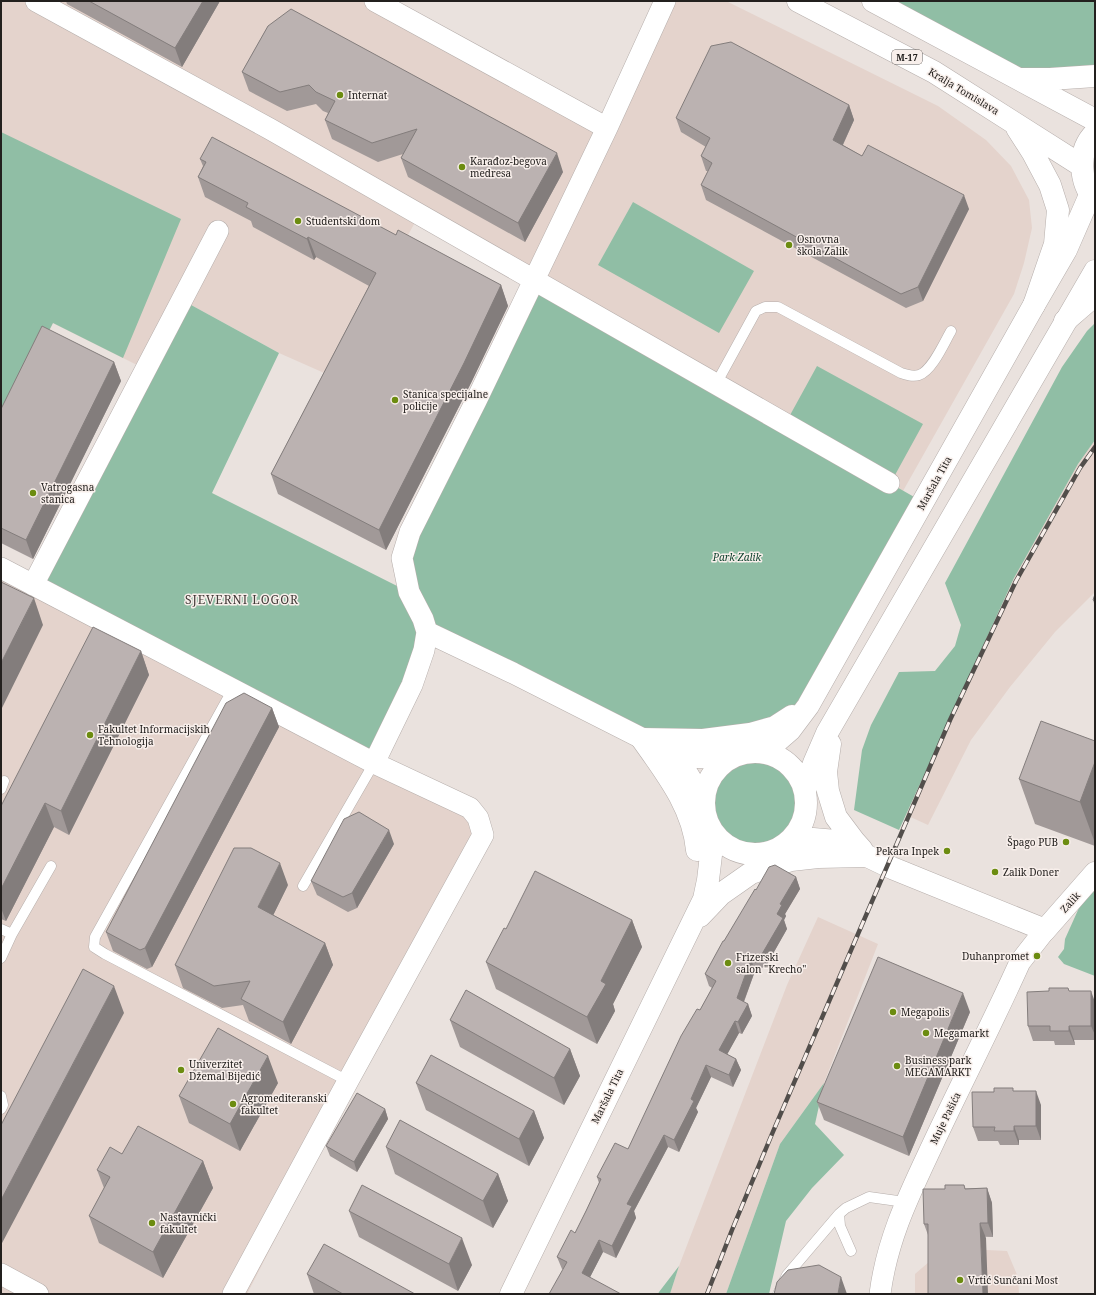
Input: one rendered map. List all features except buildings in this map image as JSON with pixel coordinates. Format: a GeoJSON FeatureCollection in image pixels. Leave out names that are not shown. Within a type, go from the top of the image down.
{"type":"FeatureCollection","features":[{"type":"Feature","properties":{"kind":"street"},"geometry":{"type":"LineString","coordinates":[[36,1],[270,129],[889,483]]}},
{"type":"Feature","properties":{"kind":"street"},"geometry":{"type":"LineString","coordinates":[[375,1],[607,128]]}},
{"type":"Feature","properties":{"kind":"street"},"geometry":{"type":"LineString","coordinates":[[374,763],[412,685],[424,650],[427,632],[423,619],[409,592],[402,558],[410,532],[476,401],[607,128],[665,1]]}},
{"type":"Feature","properties":{"kind":"street","name":"Kralja Tomislava"},"geometry":{"type":"LineString","coordinates":[[798,1],[934,72],[1012,120],[1082,166]]}},
{"type":"Feature","properties":{"kind":"street"},"geometry":{"type":"LineString","coordinates":[[873,1],[1095,120]]}},
{"type":"Feature","properties":{"kind":"street"},"geometry":{"type":"LineString","coordinates":[[1020,79],[1095,76]]}},
{"type":"Feature","properties":{"kind":"street"},"geometry":{"type":"LineString","coordinates":[[1012,120],[1033,153],[1050,185],[1058,210],[1055,244],[1034,305]]}},
{"type":"Feature","properties":{"kind":"street"},"geometry":{"type":"LineString","coordinates":[[1093,197],[1084,181],[1082,166],[1085,150],[1095,133]]}},
{"type":"Feature","properties":{"kind":"street","name":"Maršala Tita"},"geometry":{"type":"LineString","coordinates":[[746,753],[775,742],[790,730],[808,706],[1066,250],[1093,197]]}},
{"type":"Feature","properties":{"kind":"street"},"geometry":{"type":"LineString","coordinates":[[33,585],[218,231]]}},
{"type":"Feature","properties":{"kind":"street"},"geometry":{"type":"LineString","coordinates":[[677,756],[692,781],[705,816],[716,838],[730,848],[746,854],[762,854],[777,850],[790,841],[800,829],[805,815],[806,795],[814,763],[832,725],[1095,271]]}},
{"type":"Feature","properties":{"kind":"street"},"geometry":{"type":"LineString","coordinates":[[1065,321],[1095,296]]}},
{"type":"Feature","properties":{"kind":"street"},"geometry":{"type":"LineString","coordinates":[[1,568],[374,763],[470,808],[478,818],[483,835],[233,1294]]}},
{"type":"Feature","properties":{"kind":"street"},"geometry":{"type":"LineString","coordinates":[[427,632],[513,673],[677,756],[707,758],[746,753],[771,754],[786,762],[798,775],[806,795],[824,826],[836,841]]}},
{"type":"Feature","properties":{"kind":"street"},"geometry":{"type":"LineString","coordinates":[[642,739],[703,740],[750,734],[775,727],[808,706]]}},
{"type":"Feature","properties":{"kind":"street"},"geometry":{"type":"LineString","coordinates":[[832,725],[826,772],[828,791],[836,817],[854,841],[868,856]]}},
{"type":"Feature","properties":{"kind":"street"},"geometry":{"type":"LineString","coordinates":[[642,739],[668,777],[687,809],[696,836],[698,868],[697,889],[688,928]]}},
{"type":"Feature","properties":{"kind":"street"},"geometry":{"type":"LineString","coordinates":[[705,816],[704,791],[711,775],[722,763],[746,753]]}},
{"type":"Feature","properties":{"kind":"street","name":"Maršala Tita"},"geometry":{"type":"LineString","coordinates":[[704,899],[711,856],[705,816]]}},
{"type":"Feature","properties":{"kind":"street"},"geometry":{"type":"LineString","coordinates":[[790,841],[813,839],[836,841],[892,868],[1045,930]]}},
{"type":"Feature","properties":{"kind":"street","name":"Maršala Tita"},"geometry":{"type":"LineString","coordinates":[[511,1294],[688,928],[704,899],[723,878],[739,866],[762,854]]}},
{"type":"Feature","properties":{"kind":"street"},"geometry":{"type":"LineString","coordinates":[[688,928],[721,894],[751,873],[791,860],[818,857],[868,856]]}},
{"type":"Feature","properties":{"kind":"street","name":"Zalik"},"geometry":{"type":"LineString","coordinates":[[1045,930],[1095,873]]}},
{"type":"Feature","properties":{"kind":"street","name":"Muje Pašića"},"geometry":{"type":"LineString","coordinates":[[880,1294],[882,1276],[889,1245],[905,1202],[1020,962],[1045,930]]}},
{"type":"Feature","properties":{"kind":"street"},"geometry":{"type":"LineString","coordinates":[[1,1274],[38,1294]]}},
{"type":"Feature","properties":{"kind":"lane"},"geometry":{"type":"LineString","coordinates":[[716,384],[756,311],[765,307],[778,307],[900,373],[910,376],[920,375],[929,369],[951,331]]}},
{"type":"Feature","properties":{"kind":"lane"},"geometry":{"type":"LineString","coordinates":[[233,689],[95,936],[94,947],[112,958],[348,1081]]}},
{"type":"Feature","properties":{"kind":"lane"},"geometry":{"type":"LineString","coordinates":[[303,886],[374,763]]}},
{"type":"Feature","properties":{"kind":"lane"},"geometry":{"type":"LineString","coordinates":[[1,958],[12,934],[51,866]]}},
{"type":"Feature","properties":{"kind":"lane"},"geometry":{"type":"LineString","coordinates":[[1,929],[12,934]]}},
{"type":"Feature","properties":{"kind":"lane"},"geometry":{"type":"LineString","coordinates":[[1,1096],[3,1105],[1,1109]]}},
{"type":"Feature","properties":{"kind":"lane"},"geometry":{"type":"LineString","coordinates":[[778,1294],[787,1275],[839,1214],[846,1208],[869,1197],[905,1202]]}},
{"type":"Feature","properties":{"kind":"lane"},"geometry":{"type":"LineString","coordinates":[[839,1214],[840,1226],[851,1251]]}},
{"type":"Feature","properties":{"kind":"shaded area"},"geometry":{"type":"Polygon","coordinates":[[[1,1],[375,1],[607,128],[665,1],[726,1],[938,106],[986,140],[1011,166],[1029,200],[1032,228],[1024,263],[1014,294],[903,491],[419,215],[331,376],[279,353],[182,300],[145,369],[53,323],[1,425],[1,1]]]}},
{"type":"Feature","properties":{"kind":"shaded area"},"geometry":{"type":"Polygon","coordinates":[[[1095,440],[1095,592],[1055,632],[1010,687],[971,740],[928,825],[906,815],[1014,578],[1078,464],[1095,440]]]}},
{"type":"Feature","properties":{"kind":"shaded area","name":"Univerzitet Džemal Bijedić"},"geometry":{"type":"Polygon","coordinates":[[[1,561],[448,798],[483,835],[247,1294],[1,1294],[1,561]]]}},
{"type":"Feature","properties":{"kind":"shaded area"},"geometry":{"type":"Polygon","coordinates":[[[818,917],[878,944],[824,1083],[780,1144],[726,1294],[670,1294],[679,1266],[787,985],[818,917]]]}},
{"type":"Feature","properties":{"kind":"shaded area"},"geometry":{"type":"Polygon","coordinates":[[[945,1248],[1007,1251],[1018,1277],[1019,1294],[915,1294],[915,1274],[945,1248]]]}},
{"type":"Feature","properties":{"kind":"green space"},"geometry":{"type":"Polygon","coordinates":[[[873,1],[1095,1],[1095,76],[1020,79],[873,1]]]}},
{"type":"Feature","properties":{"kind":"green space"},"geometry":{"type":"Polygon","coordinates":[[[1,132],[181,219],[123,358],[53,323],[1,425],[1,132]]]}},
{"type":"Feature","properties":{"kind":"green space"},"geometry":{"type":"Polygon","coordinates":[[[633,202],[754,271],[719,333],[598,265],[633,202]]]}},
{"type":"Feature","properties":{"kind":"green space","name":"Park Zalik"},"geometry":{"type":"Polygon","coordinates":[[[533,280],[923,502],[808,706],[775,727],[642,739],[428,632],[376,760],[35,581],[182,300],[279,353],[212,493],[409,592],[402,558],[533,280]]]}},
{"type":"Feature","properties":{"kind":"green space"},"geometry":{"type":"Polygon","coordinates":[[[1095,323],[1095,440],[1078,464],[1014,578],[899,830],[854,810],[862,750],[871,725],[899,672],[935,671],[955,646],[961,625],[945,583],[1062,367],[1087,331],[1095,323]]]}},
{"type":"Feature","properties":{"kind":"green space"},"geometry":{"type":"Polygon","coordinates":[[[817,366],[923,424],[895,475],[789,417],[817,366]]]}},
{"type":"Feature","properties":{"kind":"green space"},"geometry":{"type":"Polygon","coordinates":[[[755,754],[774,758],[789,769],[800,784],[804,803],[800,822],[789,837],[774,848],[755,852],[736,848],[721,837],[710,822],[706,803],[710,784],[721,769],[736,758],[755,754]]]}},
{"type":"Feature","properties":{"kind":"green space"},"geometry":{"type":"Polygon","coordinates":[[[1095,883],[1095,976],[1064,964],[1058,957],[1064,949],[1065,939],[1087,890],[1095,883]]]}},
{"type":"Feature","properties":{"kind":"green space"},"geometry":{"type":"Polygon","coordinates":[[[824,1083],[815,1124],[844,1155],[812,1188],[786,1221],[769,1294],[726,1294],[780,1144],[824,1083]]]}},
{"type":"Feature","properties":{"kind":"green space"},"geometry":{"type":"Polygon","coordinates":[[[679,1266],[670,1294],[658,1294],[659,1292],[679,1266]]]}},
{"type":"Feature","properties":{"kind":"railway"},"geometry":{"type":"LineString","coordinates":[[707,1294],[772,1134],[950,720],[1016,581],[1080,468],[1095,447]]}},
{"type":"Feature","properties":{"kind":"place","name":"Internat"},"geometry":{"type":"Point","coordinates":[340,95]}},
{"type":"Feature","properties":{"kind":"place","name":"Karađoz-begova medresa"},"geometry":{"type":"Point","coordinates":[462,167]}},
{"type":"Feature","properties":{"kind":"place","name":"Studentski dom"},"geometry":{"type":"Point","coordinates":[298,221]}},
{"type":"Feature","properties":{"kind":"place","name":"Osnovna škola Zalik"},"geometry":{"type":"Point","coordinates":[789,245]}},
{"type":"Feature","properties":{"kind":"place","name":"Stanica specijalne policije"},"geometry":{"type":"Point","coordinates":[395,400]}},
{"type":"Feature","properties":{"kind":"place","name":"Vatrogasna stanica"},"geometry":{"type":"Point","coordinates":[33,493]}},
{"type":"Feature","properties":{"kind":"place","name":"Fakultet Informacijskih Tehnologija"},"geometry":{"type":"Point","coordinates":[90,735]}},
{"type":"Feature","properties":{"kind":"place","name":"Špago PUB"},"geometry":{"type":"Point","coordinates":[1066,842]}},
{"type":"Feature","properties":{"kind":"place","name":"Pekara Inpek"},"geometry":{"type":"Point","coordinates":[947,851]}},
{"type":"Feature","properties":{"kind":"place","name":"Zalik Doner"},"geometry":{"type":"Point","coordinates":[995,872]}},
{"type":"Feature","properties":{"kind":"place","name":"Duhanpromet"},"geometry":{"type":"Point","coordinates":[1037,956]}},
{"type":"Feature","properties":{"kind":"place","name":"Frizerski salon \"Krecho\""},"geometry":{"type":"Point","coordinates":[728,963]}},
{"type":"Feature","properties":{"kind":"place","name":"Megapolis"},"geometry":{"type":"Point","coordinates":[893,1012]}},
{"type":"Feature","properties":{"kind":"place","name":"Megamarkt"},"geometry":{"type":"Point","coordinates":[926,1033]}},
{"type":"Feature","properties":{"kind":"place","name":"Business park MEGAMARKT"},"geometry":{"type":"Point","coordinates":[897,1066]}},
{"type":"Feature","properties":{"kind":"place","name":"Univerzitet Džemal Bijedić"},"geometry":{"type":"Point","coordinates":[181,1070]}},
{"type":"Feature","properties":{"kind":"place","name":"Agromediteranski fakultet"},"geometry":{"type":"Point","coordinates":[233,1104]}},
{"type":"Feature","properties":{"kind":"place","name":"Nastavnički fakultet"},"geometry":{"type":"Point","coordinates":[152,1223]}},
{"type":"Feature","properties":{"kind":"place","name":"Vrtić Sunčani Most"},"geometry":{"type":"Point","coordinates":[960,1280]}},
{"type":"Feature","properties":{"kind":"district","name":"SJEVERNI LOGOR"},"geometry":{"type":"Point","coordinates":[242,599]}}]}
